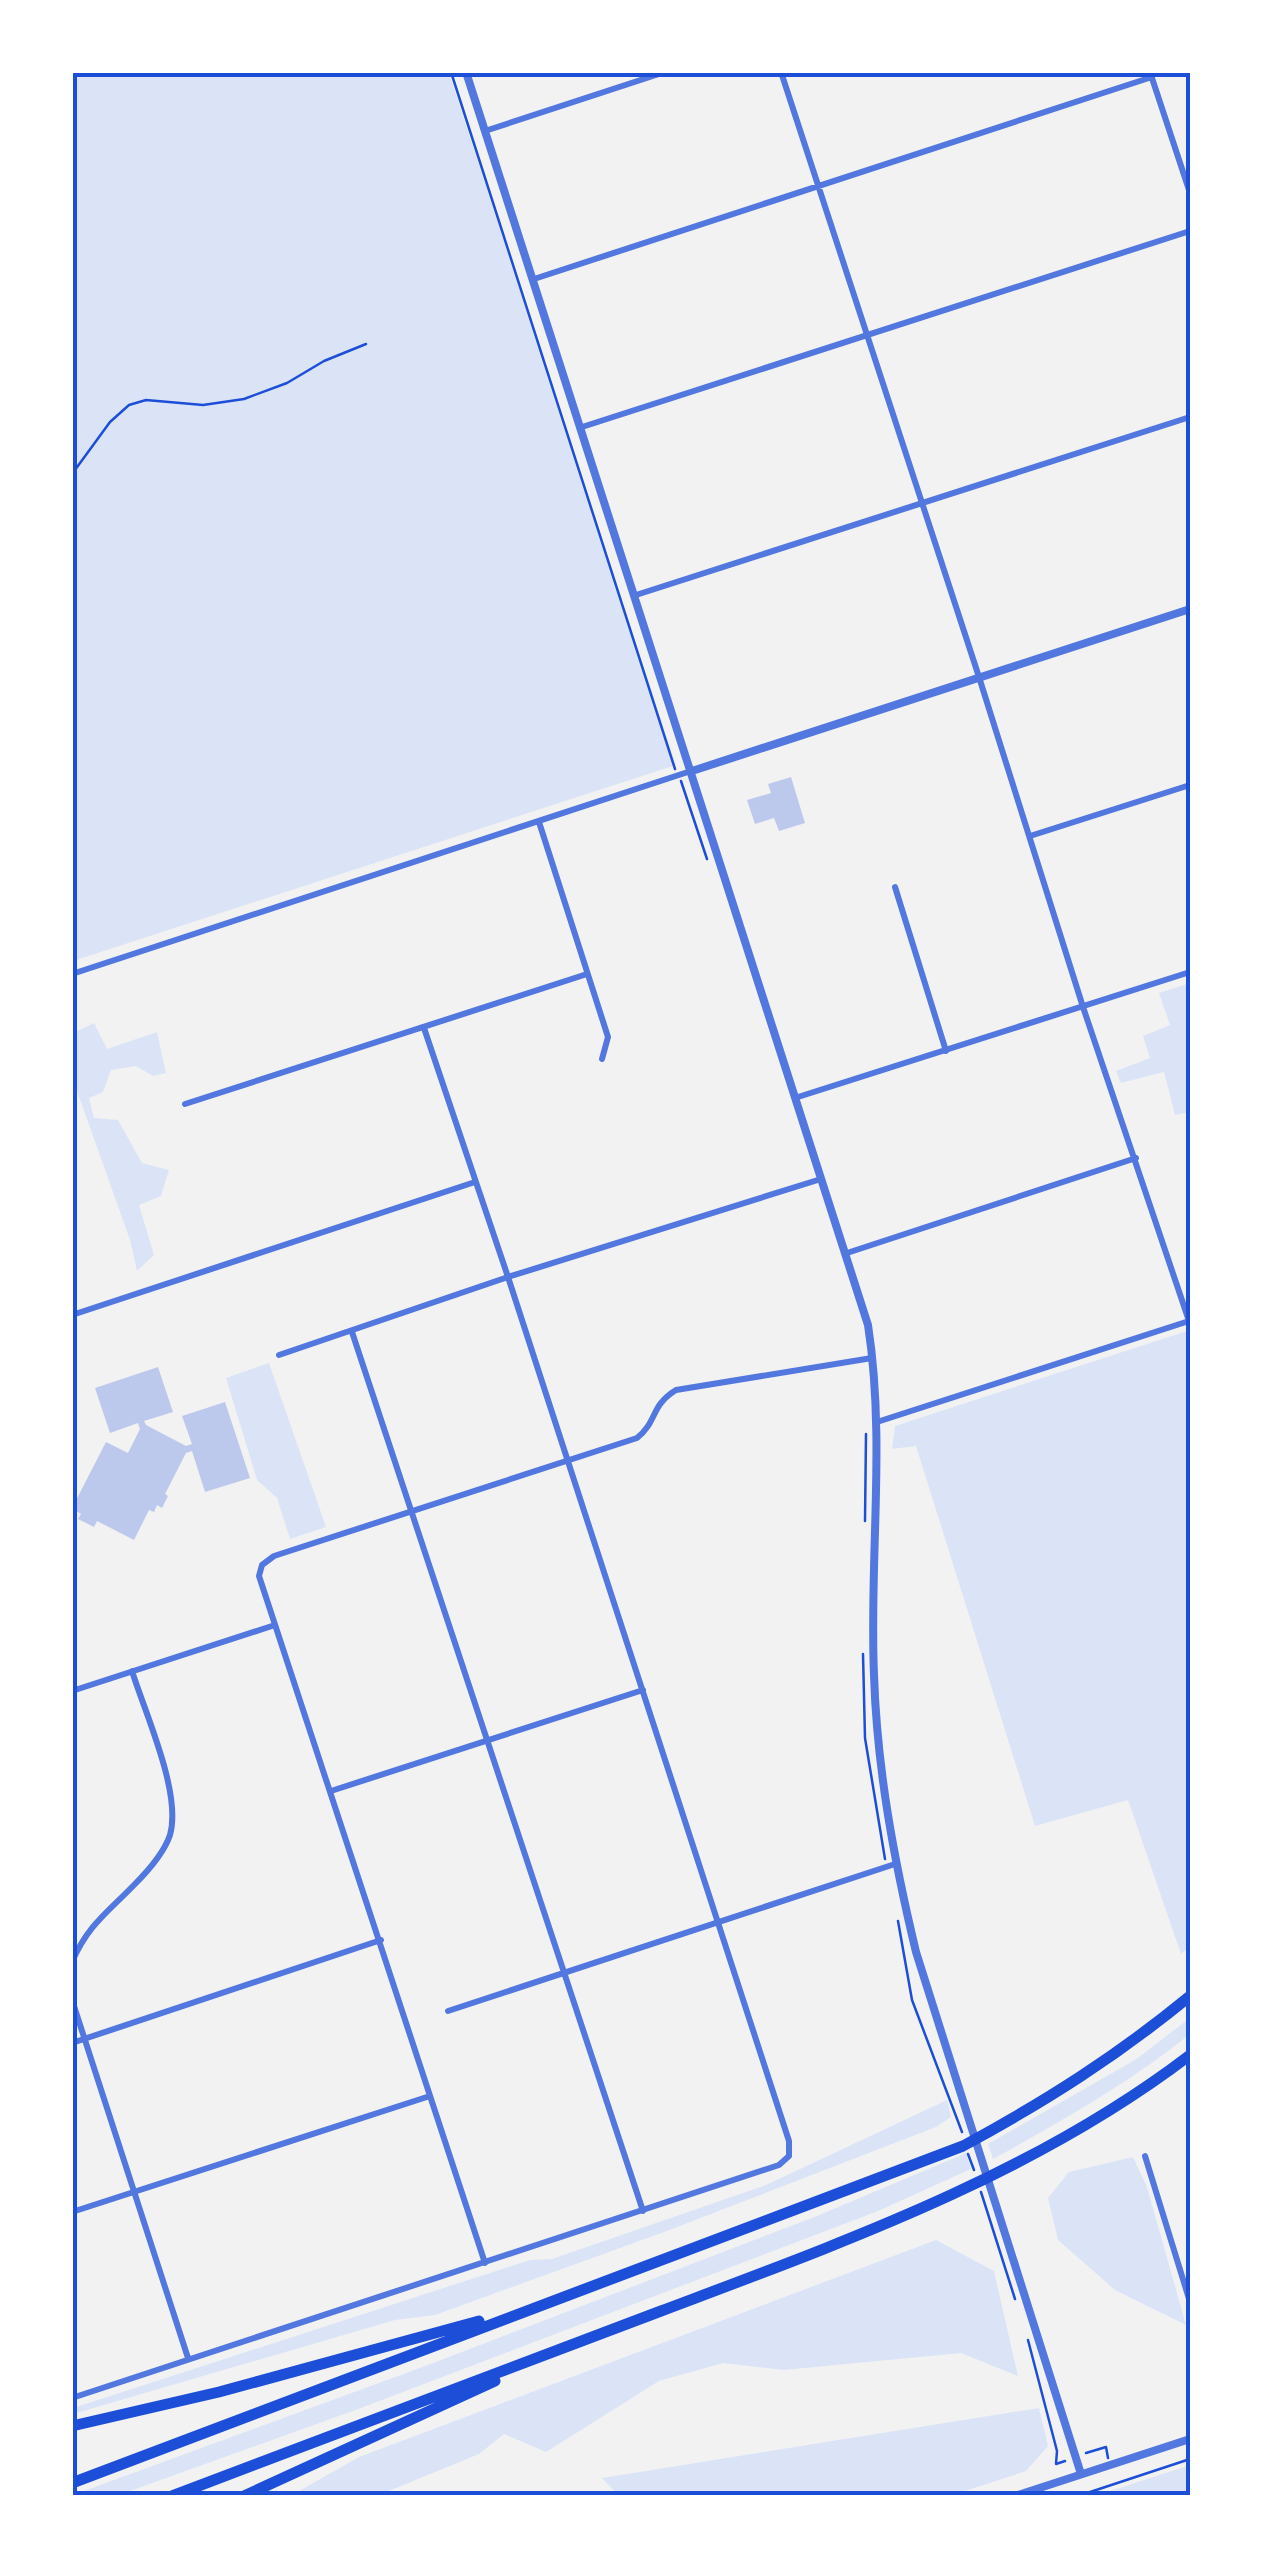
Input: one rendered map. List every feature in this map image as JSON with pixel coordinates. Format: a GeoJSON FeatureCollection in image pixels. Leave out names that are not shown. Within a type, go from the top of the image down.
{"type":"FeatureCollection","features":[{"type":"Feature","properties":{"kind":"highway"},"geometry":{"type":"LineString","coordinates":[[72,2483],[962,2146],[1056,2095],[1138,2039],[1190,1996]]}},
{"type":"Feature","properties":{"kind":"highway"},"geometry":{"type":"LineString","coordinates":[[172,2496],[850,2240],[966,2189],[1065,2137],[1190,2055]]}},
{"type":"Feature","properties":{"kind":"highway"},"geometry":{"type":"LineString","coordinates":[[72,2426],[219,2392],[531,2308]]}},
{"type":"Feature","properties":{"kind":"highway"},"geometry":{"type":"LineString","coordinates":[[244,2496],[610,2330]]}},
{"type":"Feature","properties":{"kind":"street"},"geometry":{"type":"LineString","coordinates":[[466,72],[868,1325],[874,1358],[876,1422],[874,1671],[879,1763],[895,1864],[916,1952],[1081,2474]]}},
{"type":"Feature","properties":{"kind":"street"},"geometry":{"type":"LineString","coordinates":[[485,131],[640,76],[665,72]]}},
{"type":"Feature","properties":{"kind":"street"},"geometry":{"type":"LineString","coordinates":[[781,72],[1083,1008],[1190,1321],[876,1422]]}},
{"type":"Feature","properties":{"kind":"street"},"geometry":{"type":"LineString","coordinates":[[534,279],[1151,75],[1190,193]]}},
{"type":"Feature","properties":{"kind":"street"},"geometry":{"type":"LineString","coordinates":[[582,427],[1190,230]]}},
{"type":"Feature","properties":{"kind":"street"},"geometry":{"type":"LineString","coordinates":[[636,595],[1190,416]]}},
{"type":"Feature","properties":{"kind":"street"},"geometry":{"type":"LineString","coordinates":[[72,974],[1190,609]]}},
{"type":"Feature","properties":{"kind":"street"},"geometry":{"type":"LineString","coordinates":[[1030,836],[1190,785]]}},
{"type":"Feature","properties":{"kind":"street"},"geometry":{"type":"LineString","coordinates":[[538,822],[608,1037],[602,1060]]}},
{"type":"Feature","properties":{"kind":"street"},"geometry":{"type":"LineString","coordinates":[[894,887],[946,1051]]}},
{"type":"Feature","properties":{"kind":"street"},"geometry":{"type":"LineString","coordinates":[[798,1097],[1190,972]]}},
{"type":"Feature","properties":{"kind":"street"},"geometry":{"type":"LineString","coordinates":[[185,1104],[588,974]]}},
{"type":"Feature","properties":{"kind":"street"},"geometry":{"type":"LineString","coordinates":[[72,2398],[643,2211],[779,2165],[789,2156],[789,2142],[719,1922],[424,1028]]}},
{"type":"Feature","properties":{"kind":"street"},"geometry":{"type":"LineString","coordinates":[[847,1252],[1136,1158]]}},
{"type":"Feature","properties":{"kind":"street"},"geometry":{"type":"LineString","coordinates":[[279,1354],[822,1178]]}},
{"type":"Feature","properties":{"kind":"street"},"geometry":{"type":"LineString","coordinates":[[72,1315],[475,1182]]}},
{"type":"Feature","properties":{"kind":"street"},"geometry":{"type":"LineString","coordinates":[[352,1332],[643,2211]]}},
{"type":"Feature","properties":{"kind":"street"},"geometry":{"type":"LineString","coordinates":[[485,2264],[259,1576],[262,1564],[274,1556],[637,1438],[648,1429],[660,1400],[676,1390],[874,1358]]}},
{"type":"Feature","properties":{"kind":"street"},"geometry":{"type":"LineString","coordinates":[[72,1691],[276,1625]]}},
{"type":"Feature","properties":{"kind":"street"},"geometry":{"type":"LineString","coordinates":[[72,1962],[84,1935],[138,1881],[170,1835],[171,1806],[165,1776],[132,1671]]}},
{"type":"Feature","properties":{"kind":"street"},"geometry":{"type":"LineString","coordinates":[[331,1792],[643,1690]]}},
{"type":"Feature","properties":{"kind":"street"},"geometry":{"type":"LineString","coordinates":[[448,2010],[895,1864]]}},
{"type":"Feature","properties":{"kind":"street"},"geometry":{"type":"LineString","coordinates":[[72,2043],[381,1940]]}},
{"type":"Feature","properties":{"kind":"street"},"geometry":{"type":"LineString","coordinates":[[72,2000],[188,2358]]}},
{"type":"Feature","properties":{"kind":"street"},"geometry":{"type":"LineString","coordinates":[[72,2212],[430,2096]]}},
{"type":"Feature","properties":{"kind":"street"},"geometry":{"type":"LineString","coordinates":[[1145,2156],[1190,2302]]}},
{"type":"Feature","properties":{"kind":"street"},"geometry":{"type":"LineString","coordinates":[[1015,2496],[1190,2438]]}},
{"type":"Feature","properties":{"kind":"path"},"geometry":{"type":"LineString","coordinates":[[451,72],[711,870]]}},
{"type":"Feature","properties":{"kind":"path"},"geometry":{"type":"LineString","coordinates":[[72,474],[110,422],[130,405],[146,400],[203,405],[244,399],[287,383],[324,360],[366,344]]}},
{"type":"Feature","properties":{"kind":"path"},"geometry":{"type":"LineString","coordinates":[[950,2098],[962,2135]]}},
{"type":"Feature","properties":{"kind":"path"},"geometry":{"type":"LineString","coordinates":[[968,2153],[974,2172]]}},
{"type":"Feature","properties":{"kind":"path"},"geometry":{"type":"LineString","coordinates":[[980,2190],[1016,2302]]}},
{"type":"Feature","properties":{"kind":"path"},"geometry":{"type":"LineString","coordinates":[[1026,2332],[1057,2451],[1056,2464]]}},
{"type":"Feature","properties":{"kind":"path"},"geometry":{"type":"LineString","coordinates":[[1092,2452],[1106,2447]]}},
{"type":"Feature","properties":{"kind":"path"},"geometry":{"type":"LineString","coordinates":[[1078,2496],[1190,2459]]}},
{"type":"Feature","properties":{"kind":"shaded area"},"geometry":{"type":"Polygon","coordinates":[[[73,73],[449,73],[676,765],[73,961],[73,73]]]}},
{"type":"Feature","properties":{"kind":"shaded area"},"geometry":{"type":"Polygon","coordinates":[[[1190,983],[1190,1112],[1175,1115],[1164,1072],[1121,1083],[1116,1071],[1150,1058],[1143,1036],[1170,1025],[1159,993],[1190,983]]]}},
{"type":"Feature","properties":{"kind":"shaded area"},"geometry":{"type":"Polygon","coordinates":[[[94,1023],[107,1049],[157,1032],[166,1073],[153,1076],[136,1066],[111,1070],[103,1092],[89,1098],[94,1118],[118,1120],[142,1163],[169,1170],[161,1196],[139,1205],[154,1255],[137,1271],[130,1240],[73,1080],[73,1033],[94,1023]]]}},
{"type":"Feature","properties":{"kind":"shaded area"},"geometry":{"type":"Polygon","coordinates":[[[1190,1330],[1190,1946],[1181,1954],[1128,1800],[1035,1826],[916,1446],[892,1449],[895,1426],[1190,1330]]]}},
{"type":"Feature","properties":{"kind":"shaded area"},"geometry":{"type":"Polygon","coordinates":[[[269,1363],[326,1527],[290,1539],[277,1498],[257,1480],[226,1378],[269,1363]]]}},
{"type":"Feature","properties":{"kind":"shaded area"},"geometry":{"type":"Polygon","coordinates":[[[1190,2018],[1190,2034],[1143,2069],[993,2159],[988,2144],[1135,2060],[1190,2018]]]}},
{"type":"Feature","properties":{"kind":"shaded area"},"geometry":{"type":"Polygon","coordinates":[[[947,2100],[951,2117],[936,2127],[435,2315],[395,2320],[73,2414],[73,2408],[530,2260],[552,2259],[766,2185],[947,2100]]]}},
{"type":"Feature","properties":{"kind":"shaded area"},"geometry":{"type":"Polygon","coordinates":[[[966,2153],[971,2169],[878,2211],[361,2408],[119,2495],[73,2495],[428,2365],[817,2216],[966,2153]]]}},
{"type":"Feature","properties":{"kind":"shaded area"},"geometry":{"type":"Polygon","coordinates":[[[1133,2157],[1147,2187],[1186,2325],[1115,2290],[1058,2240],[1048,2198],[1069,2172],[1133,2157]]]}},
{"type":"Feature","properties":{"kind":"shaded area"},"geometry":{"type":"Polygon","coordinates":[[[936,2240],[994,2271],[1018,2376],[961,2353],[784,2370],[723,2363],[659,2381],[546,2452],[504,2434],[479,2454],[379,2495],[292,2495],[359,2457],[936,2240]]]}},
{"type":"Feature","properties":{"kind":"shaded area"},"geometry":{"type":"Polygon","coordinates":[[[1039,2408],[1048,2446],[1026,2471],[953,2495],[618,2495],[602,2478],[1039,2408]]]}},
{"type":"Feature","properties":{"kind":"shaded area"},"geometry":{"type":"Polygon","coordinates":[[[1190,2465],[1190,2495],[1098,2495],[1190,2465]]]}},
{"type":"Feature","properties":{"kind":"building"},"geometry":{"type":"Polygon","coordinates":[[[791,777],[805,823],[779,831],[774,818],[755,824],[747,800],[771,793],[768,784],[791,777]]]}},
{"type":"Feature","properties":{"kind":"building"},"geometry":{"type":"Polygon","coordinates":[[[158,1367],[173,1412],[144,1421],[146,1425],[186,1446],[192,1444],[182,1416],[225,1402],[250,1478],[205,1492],[192,1451],[186,1453],[162,1508],[157,1505],[154,1512],[149,1510],[134,1540],[97,1521],[94,1527],[78,1519],[81,1514],[72,1508],[106,1442],[128,1453],[140,1429],[138,1423],[110,1433],[95,1388],[158,1367]]]}}]}
